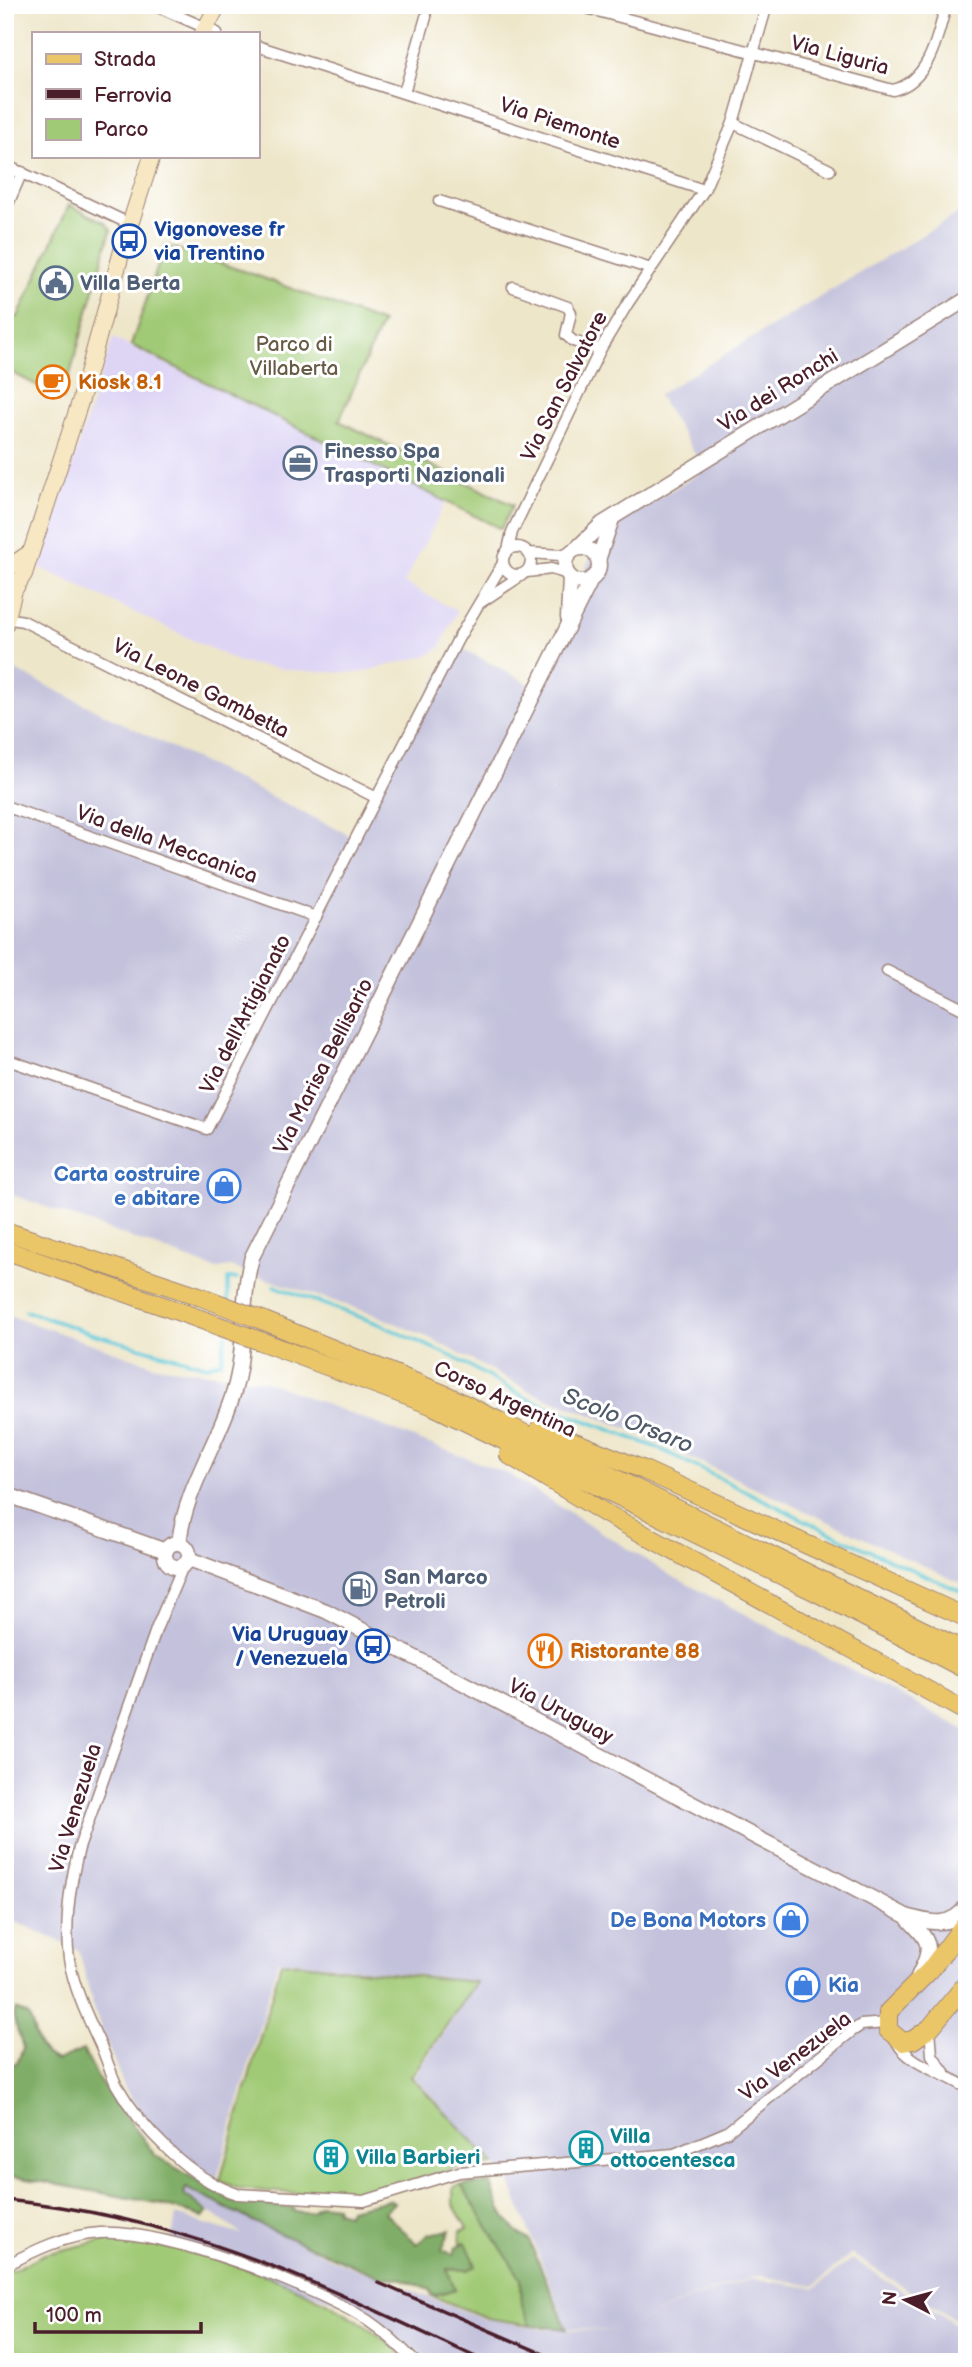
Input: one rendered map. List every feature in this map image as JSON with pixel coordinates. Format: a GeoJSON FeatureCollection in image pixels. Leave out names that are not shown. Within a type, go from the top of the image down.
{"type":"FeatureCollection","features":[{"type":"Feature","properties":{"kind":"main road"},"geometry":{"type":"LineString","coordinates":[[209,32],[218,5]]}},
{"type":"Feature","properties":{"kind":"main road"},"geometry":{"type":"LineString","coordinates":[[12,589],[31,552],[81,399],[151,158]]}},
{"type":"Feature","properties":{"kind":"main road"},"geometry":{"type":"LineString","coordinates":[[6,620],[16,575],[6,570],[31,552]]}},
{"type":"Feature","properties":{"kind":"main road","name":"Corso Argentina"},"geometry":{"type":"LineString","coordinates":[[5,1231],[198,1296],[400,1374],[568,1454],[967,1652]]}},
{"type":"Feature","properties":{"kind":"main road","name":"Corso Argentina"},"geometry":{"type":"LineString","coordinates":[[5,1250],[346,1371],[431,1405],[820,1594],[967,1670]]}},
{"type":"Feature","properties":{"kind":"main road"},"geometry":{"type":"LineString","coordinates":[[346,1371],[500,1449],[605,1513],[967,1712]]}},
{"type":"Feature","properties":{"kind":"main road"},"geometry":{"type":"LineString","coordinates":[[400,1374],[473,1398],[644,1470],[967,1618]]}},
{"type":"Feature","properties":{"kind":"main road"},"geometry":{"type":"LineString","coordinates":[[967,1922],[930,1970],[917,1980],[888,2012],[884,2028],[903,2042],[913,2040],[930,2028],[967,1983]]}},
{"type":"Feature","properties":{"kind":"street"},"geometry":{"type":"LineString","coordinates":[[154,5],[209,32]]}},
{"type":"Feature","properties":{"kind":"street"},"geometry":{"type":"LineString","coordinates":[[575,5],[755,52]]}},
{"type":"Feature","properties":{"kind":"street","name":"Via San Salvatore"},"geometry":{"type":"LineString","coordinates":[[414,727],[469,617],[481,602],[503,563],[518,523],[600,350],[704,190],[733,123],[767,5]]}},
{"type":"Feature","properties":{"kind":"street","name":"Via Liguria"},"geometry":{"type":"LineString","coordinates":[[755,52],[886,89],[904,88],[924,68],[937,38],[946,5]]}},
{"type":"Feature","properties":{"kind":"street"},"geometry":{"type":"LineString","coordinates":[[404,93],[426,17]]}},
{"type":"Feature","properties":{"kind":"street","name":"Via Piemonte"},"geometry":{"type":"LineString","coordinates":[[259,47],[704,190]]}},
{"type":"Feature","properties":{"kind":"street"},"geometry":{"type":"LineString","coordinates":[[733,123],[830,170]]}},
{"type":"Feature","properties":{"kind":"street"},"geometry":{"type":"LineString","coordinates":[[5,165],[130,224]]}},
{"type":"Feature","properties":{"kind":"street"},"geometry":{"type":"LineString","coordinates":[[5,211],[22,172]]}},
{"type":"Feature","properties":{"kind":"street"},"geometry":{"type":"LineString","coordinates":[[439,201],[651,269]]}},
{"type":"Feature","properties":{"kind":"street"},"geometry":{"type":"LineString","coordinates":[[513,287],[568,307],[571,313],[566,335],[573,341],[600,350]]}},
{"type":"Feature","properties":{"kind":"street","name":"Via dei Ronchi"},"geometry":{"type":"LineString","coordinates":[[573,551],[591,532],[612,518],[967,299]]}},
{"type":"Feature","properties":{"kind":"street"},"geometry":{"type":"LineString","coordinates":[[503,563],[510,573],[551,569],[583,582],[592,578],[597,570],[603,536],[612,518]]}},
{"type":"Feature","properties":{"kind":"street"},"geometry":{"type":"LineString","coordinates":[[518,523],[519,541],[531,561],[524,573]]}},
{"type":"Feature","properties":{"kind":"street"},"geometry":{"type":"LineString","coordinates":[[508,550],[560,555],[589,550],[598,560]]}},
{"type":"Feature","properties":{"kind":"street"},"geometry":{"type":"LineString","coordinates":[[569,575],[565,565],[573,551]]}},
{"type":"Feature","properties":{"kind":"street","name":"Via San Salvatore"},"geometry":{"type":"LineString","coordinates":[[481,602],[524,573]]}},
{"type":"Feature","properties":{"kind":"street","name":"Via Marisa Bellisario"},"geometry":{"type":"LineString","coordinates":[[567,629],[569,575]]}},
{"type":"Feature","properties":{"kind":"street","name":"Via Marisa Bellisario"},"geometry":{"type":"LineString","coordinates":[[180,1543],[195,1486],[234,1392],[246,1278],[251,1257],[592,578]]}},
{"type":"Feature","properties":{"kind":"street","name":"Via Leone Gambetta"},"geometry":{"type":"LineString","coordinates":[[6,620],[23,621],[377,798]]}},
{"type":"Feature","properties":{"kind":"street","name":"Via dell'Artigianato"},"geometry":{"type":"LineString","coordinates":[[5,1059],[207,1129],[414,727]]}},
{"type":"Feature","properties":{"kind":"street","name":"Via della Meccanica"},"geometry":{"type":"LineString","coordinates":[[5,806],[316,917]]}},
{"type":"Feature","properties":{"kind":"street"},"geometry":{"type":"LineString","coordinates":[[887,971],[967,1011]]}},
{"type":"Feature","properties":{"kind":"street","name":"Via Uruguay"},"geometry":{"type":"LineString","coordinates":[[5,1494],[166,1550],[169,1564],[186,1562],[326,1611],[906,1916],[928,1923],[947,1922],[967,1905]]}},
{"type":"Feature","properties":{"kind":"street"},"geometry":{"type":"LineString","coordinates":[[166,1550],[171,1544],[180,1543],[188,1549],[186,1562]]}},
{"type":"Feature","properties":{"kind":"street","name":"Via Venezuela"},"geometry":{"type":"LineString","coordinates":[[186,1562],[157,1627],[79,1848],[71,1885],[68,1942],[73,1975],[85,2009],[126,2100],[149,2132],[217,2186],[237,2194],[364,2201],[459,2172],[674,2154],[706,2143],[727,2132],[852,2031],[884,2028]]}},
{"type":"Feature","properties":{"kind":"street","name":"Via Uruguay"},"geometry":{"type":"LineString","coordinates":[[906,1916],[928,1940],[930,1949],[917,1980]]}},
{"type":"Feature","properties":{"kind":"street"},"geometry":{"type":"LineString","coordinates":[[884,2028],[900,2048],[967,2088]]}},
{"type":"Feature","properties":{"kind":"street"},"geometry":{"type":"LineString","coordinates":[[930,2028],[932,2055],[946,2074]]}},
{"type":"Feature","properties":{"kind":"street"},"geometry":{"type":"LineString","coordinates":[[5,2266],[41,2248],[100,2233],[127,2233],[180,2244],[278,2279],[348,2309],[383,2331],[415,2362]]}},
{"type":"Feature","properties":{"kind":"shaded area"},"geometry":{"type":"Polygon","coordinates":[[[967,208],[967,1586],[629,1429],[533,1393],[430,1338],[373,1314],[230,1267],[216,1269],[5,1192],[5,665],[351,836],[451,653],[465,650],[532,685],[574,601],[599,533],[705,470],[658,395],[967,208]]]}},
{"type":"Feature","properties":{"kind":"shaded area"},"geometry":{"type":"Polygon","coordinates":[[[113,338],[446,502],[404,583],[457,611],[440,648],[427,656],[357,673],[299,671],[241,663],[39,567],[113,338]]]}},
{"type":"Feature","properties":{"kind":"shaded area"},"geometry":{"type":"Polygon","coordinates":[[[5,1314],[156,1366],[265,1381],[508,1474],[670,1575],[967,1731],[967,2327],[851,2254],[814,2286],[762,2276],[750,2278],[694,2296],[621,2331],[694,2297],[752,2279],[815,2288],[852,2259],[967,2331],[967,2362],[433,2362],[348,2306],[171,2242],[176,2215],[242,2235],[184,2193],[186,2189],[336,2261],[484,2319],[544,2329],[618,2331],[568,2328],[508,2178],[414,2077],[478,1981],[278,1960],[216,2182],[179,2154],[151,2127],[125,2089],[93,2007],[79,1950],[5,1917],[5,1314]]]}},
{"type":"Feature","properties":{"kind":"green space"},"geometry":{"type":"Polygon","coordinates":[[[69,205],[105,222],[111,230],[63,399],[5,369],[5,339],[15,317],[18,317],[69,205]]]}},
{"type":"Feature","properties":{"kind":"green space","name":"Parco di Villaberta"},"geometry":{"type":"Polygon","coordinates":[[[165,245],[258,276],[382,323],[339,421],[513,505],[501,529],[131,345],[165,245]]]}},
{"type":"Feature","properties":{"kind":"green space"},"geometry":{"type":"Polygon","coordinates":[[[281,1962],[476,1982],[411,2077],[495,2164],[457,2168],[369,2194],[341,2197],[239,2189],[220,2181],[281,1962]]]}},
{"type":"Feature","properties":{"kind":"green space"},"geometry":{"type":"Polygon","coordinates":[[[16,2009],[28,2015],[40,2048],[50,2058],[57,2061],[83,2050],[100,2082],[156,2156],[234,2202],[293,2208],[294,2212],[311,2212],[320,2204],[336,2206],[337,2211],[347,2214],[350,2209],[389,2200],[394,2203],[384,2212],[417,2244],[429,2234],[450,2230],[442,2250],[454,2255],[456,2247],[466,2242],[476,2265],[468,2270],[447,2269],[455,2289],[432,2296],[430,2290],[403,2279],[380,2277],[269,2229],[186,2188],[184,2194],[208,2212],[203,2217],[156,2203],[5,2175],[5,2066],[17,2063],[23,2048],[13,2016],[16,2009]]]}},
{"type":"Feature","properties":{"kind":"green space"},"geometry":{"type":"Polygon","coordinates":[[[491,2183],[504,2216],[529,2240],[567,2329],[531,2325],[522,2305],[521,2279],[461,2185],[491,2183]]]}},
{"type":"Feature","properties":{"kind":"green space"},"geometry":{"type":"Polygon","coordinates":[[[461,2185],[521,2279],[522,2305],[531,2325],[487,2318],[432,2296],[455,2289],[446,2269],[468,2270],[465,2242],[461,2244],[460,2231],[467,2228],[453,2204],[453,2187],[461,2185]]]}},
{"type":"Feature","properties":{"kind":"green space"},"geometry":{"type":"Polygon","coordinates":[[[115,2238],[234,2264],[273,2278],[346,2313],[380,2336],[410,2362],[5,2362],[5,2274],[44,2254],[115,2238]]]}},
{"type":"Feature","properties":{"kind":"waterway","name":"Scolo Orsaro"},"geometry":{"type":"LineString","coordinates":[[228,1302],[228,1279],[237,1279]]}},
{"type":"Feature","properties":{"kind":"waterway","name":"Scolo Orsaro"},"geometry":{"type":"LineString","coordinates":[[274,1286],[379,1324],[453,1357],[528,1399],[658,1448],[839,1537],[967,1594]]}},
{"type":"Feature","properties":{"kind":"waterway","name":"Scolo Orsaro"},"geometry":{"type":"LineString","coordinates":[[26,1311],[93,1334],[207,1366],[221,1361],[226,1335]]}},
{"type":"Feature","properties":{"kind":"railway"},"geometry":{"type":"LineString","coordinates":[[5,2200],[72,2209],[135,2222],[195,2239],[311,2282],[486,2362]]}},
{"type":"Feature","properties":{"kind":"railway"},"geometry":{"type":"LineString","coordinates":[[379,2283],[562,2362]]}},
{"type":"Feature","properties":{"kind":"place","name":"Vigonovese fr via Trentino"},"geometry":{"type":"Point","coordinates":[129,241]}},
{"type":"Feature","properties":{"kind":"place","name":"Villa Berta"},"geometry":{"type":"Point","coordinates":[56,283]}},
{"type":"Feature","properties":{"kind":"place","name":"Kiosk 8.1"},"geometry":{"type":"Point","coordinates":[53,382]}},
{"type":"Feature","properties":{"kind":"place","name":"Finesso Spa Trasporti Nazionali"},"geometry":{"type":"Point","coordinates":[300,463]}},
{"type":"Feature","properties":{"kind":"place","name":"Carta costruire e abitare"},"geometry":{"type":"Point","coordinates":[224,1186]}},
{"type":"Feature","properties":{"kind":"place","name":"San Marco Petroli"},"geometry":{"type":"Point","coordinates":[360,1589]}},
{"type":"Feature","properties":{"kind":"place","name":"Via Uruguay / Venezuela"},"geometry":{"type":"Point","coordinates":[373,1646]}},
{"type":"Feature","properties":{"kind":"place","name":"Ristorante 88"},"geometry":{"type":"Point","coordinates":[545,1651]}},
{"type":"Feature","properties":{"kind":"place","name":"De Bona Motors"},"geometry":{"type":"Point","coordinates":[791,1920]}},
{"type":"Feature","properties":{"kind":"place","name":"Kia"},"geometry":{"type":"Point","coordinates":[803,1985]}},
{"type":"Feature","properties":{"kind":"place","name":"Villa ottocentesca"},"geometry":{"type":"Point","coordinates":[586,2148]}},
{"type":"Feature","properties":{"kind":"place","name":"Villa Barbieri"},"geometry":{"type":"Point","coordinates":[331,2157]}}]}
